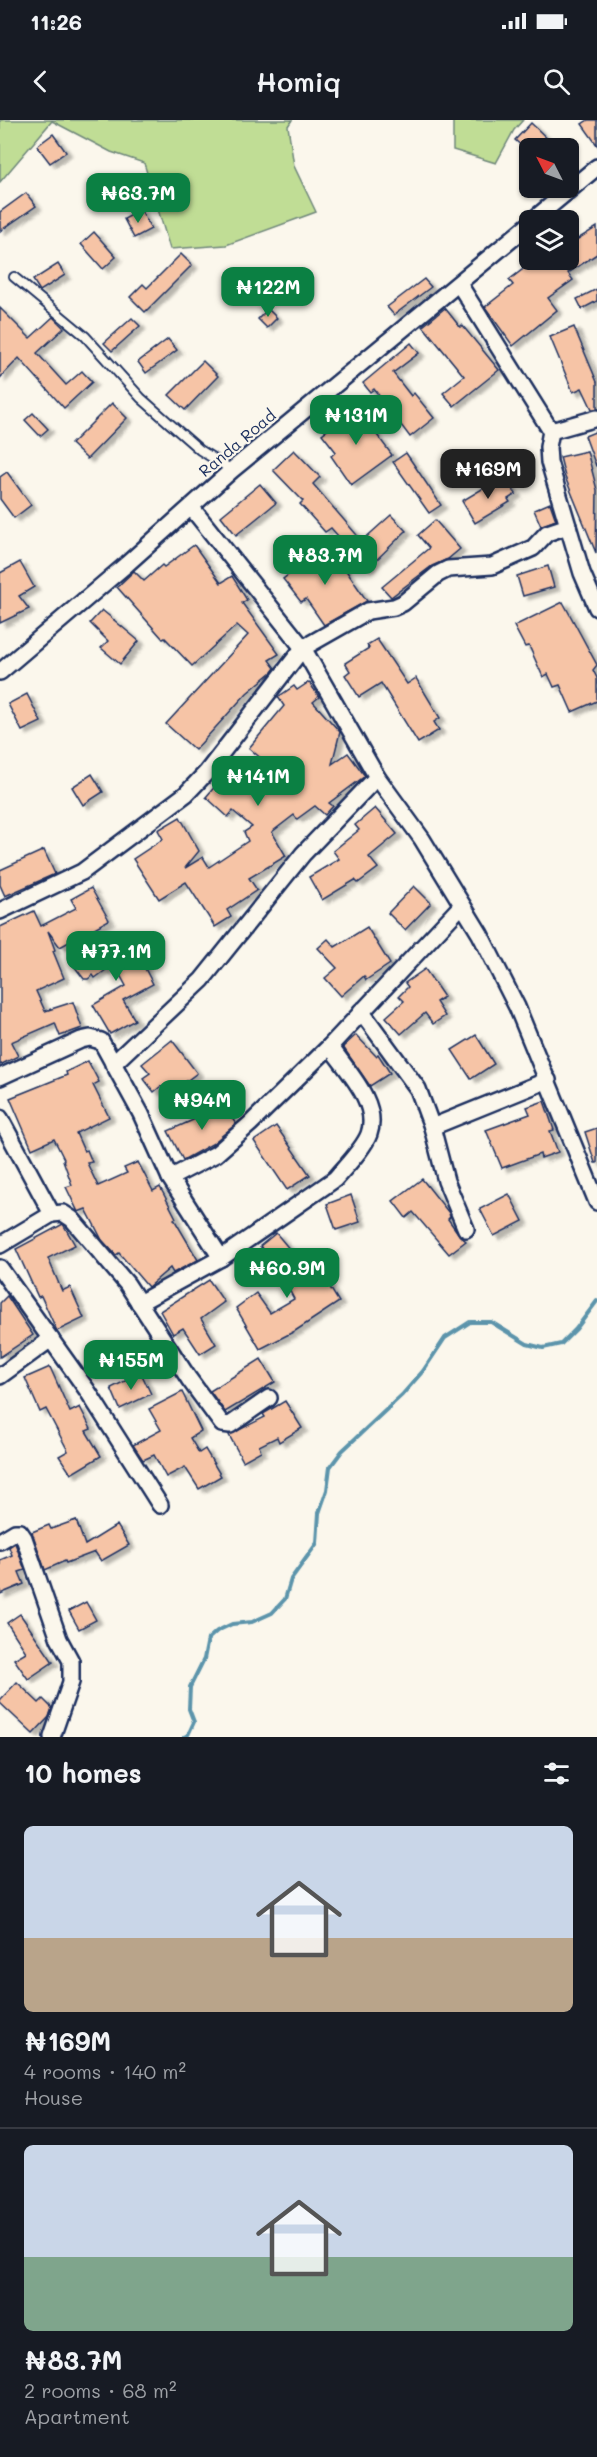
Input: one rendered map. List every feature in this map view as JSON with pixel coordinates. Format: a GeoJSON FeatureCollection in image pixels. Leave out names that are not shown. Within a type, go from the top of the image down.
{"type":"FeatureCollection","features":[{"type":"Feature","properties":{"kind":"street"},"geometry":{"type":"LineString","coordinates":[[545,210],[597,167]]}},
{"type":"Feature","properties":{"kind":"street","name":"Randa Road"},"geometry":{"type":"LineString","coordinates":[[0,672],[232,470],[519,233]]}},
{"type":"Feature","properties":{"kind":"street"},"geometry":{"type":"LineString","coordinates":[[459,284],[551,431],[548,447],[549,462],[582,573],[597,608]]}},
{"type":"Feature","properties":{"kind":"street"},"geometry":{"type":"LineString","coordinates":[[551,431],[597,418]]}},
{"type":"Feature","properties":{"kind":"street"},"geometry":{"type":"LineString","coordinates":[[191,507],[303,648],[377,777],[423,839],[480,934],[517,1007],[597,1202]]}},
{"type":"Feature","properties":{"kind":"street"},"geometry":{"type":"LineString","coordinates":[[0,911],[82,872],[186,794],[206,773],[303,648],[368,610],[394,607],[403,603],[438,574],[448,569],[492,567],[533,548],[548,533],[568,526]]}},
{"type":"Feature","properties":{"kind":"street"},"geometry":{"type":"LineString","coordinates":[[113,1064],[202,980],[303,854],[377,777]]}},
{"type":"Feature","properties":{"kind":"street"},"geometry":{"type":"LineString","coordinates":[[170,1178],[216,1154],[250,1124],[330,1046],[462,905]]}},
{"type":"Feature","properties":{"kind":"street"},"geometry":{"type":"LineString","coordinates":[[361,1011],[418,1089],[432,1127],[446,1181],[466,1229]]}},
{"type":"Feature","properties":{"kind":"street"},"geometry":{"type":"LineString","coordinates":[[0,1077],[90,1038],[101,1041],[141,1114],[170,1178],[221,1258]]}},
{"type":"Feature","properties":{"kind":"street"},"geometry":{"type":"LineString","coordinates":[[139,1303],[221,1258],[335,1179],[369,1134],[371,1118],[368,1102],[330,1046]]}},
{"type":"Feature","properties":{"kind":"street"},"geometry":{"type":"LineString","coordinates":[[432,1127],[548,1080]]}},
{"type":"Feature","properties":{"kind":"street"},"geometry":{"type":"LineString","coordinates":[[0,1119],[52,1214]]}},
{"type":"Feature","properties":{"kind":"street"},"geometry":{"type":"LineString","coordinates":[[0,1245],[52,1214],[63,1213],[72,1219],[119,1273],[189,1379],[222,1424],[230,1425],[269,1398]]}},
{"type":"Feature","properties":{"kind":"street"},"geometry":{"type":"LineString","coordinates":[[0,1268],[103,1414],[160,1504]]}},
{"type":"Feature","properties":{"kind":"street"},"geometry":{"type":"LineString","coordinates":[[0,1376],[51,1339]]}},
{"type":"Feature","properties":{"kind":"street"},"geometry":{"type":"LineString","coordinates":[[0,1541],[15,1532],[20,1532],[24,1538],[59,1639],[71,1661],[71,1682],[52,1737]]}},
{"type":"Feature","properties":{"kind":"lane"},"geometry":{"type":"LineString","coordinates":[[14,277],[85,336],[141,398],[168,422],[200,450],[232,470]]}},
{"type":"Feature","properties":{"kind":"green space"},"geometry":{"type":"Polygon","coordinates":[[[0,120],[292,120],[288,126],[294,166],[316,212],[226,245],[170,249],[144,163],[111,152],[52,121],[0,182],[0,120]]]}},
{"type":"Feature","properties":{"kind":"green space"},"geometry":{"type":"Polygon","coordinates":[[[453,120],[523,120],[514,130],[496,163],[453,150],[453,120]]]}},
{"type":"Feature","properties":{"kind":"building"},"geometry":{"type":"Polygon","coordinates":[[[588,120],[597,120],[597,145],[582,124],[588,120]]]}},
{"type":"Feature","properties":{"kind":"building"},"geometry":{"type":"Polygon","coordinates":[[[531,123],[547,138],[519,138],[519,144],[515,140],[531,123]]]}},
{"type":"Feature","properties":{"kind":"building"},"geometry":{"type":"Polygon","coordinates":[[[53,134],[66,152],[50,163],[37,146],[53,134]]]}},
{"type":"Feature","properties":{"kind":"building"},"geometry":{"type":"Polygon","coordinates":[[[26,193],[36,206],[0,231],[0,212],[26,193]]]}},
{"type":"Feature","properties":{"kind":"building"},"geometry":{"type":"Polygon","coordinates":[[[141,210],[151,229],[134,238],[124,219],[141,210]]]}},
{"type":"Feature","properties":{"kind":"building"},"geometry":{"type":"Polygon","coordinates":[[[597,227],[597,254],[579,266],[579,238],[597,227]]]}},
{"type":"Feature","properties":{"kind":"building"},"geometry":{"type":"Polygon","coordinates":[[[94,232],[116,257],[103,269],[81,244],[94,232]]]}},
{"type":"Feature","properties":{"kind":"building"},"geometry":{"type":"Polygon","coordinates":[[[181,254],[192,265],[145,312],[130,297],[143,284],[147,288],[181,254]]]}},
{"type":"Feature","properties":{"kind":"building"},"geometry":{"type":"Polygon","coordinates":[[[58,264],[65,275],[40,291],[33,280],[58,264]]]}},
{"type":"Feature","properties":{"kind":"building"},"geometry":{"type":"Polygon","coordinates":[[[522,270],[573,270],[568,273],[573,280],[548,298],[557,310],[513,346],[485,307],[513,285],[509,280],[522,270]]]}},
{"type":"Feature","properties":{"kind":"building"},"geometry":{"type":"Polygon","coordinates":[[[424,279],[431,287],[394,315],[387,307],[424,279]]]}},
{"type":"Feature","properties":{"kind":"building"},"geometry":{"type":"Polygon","coordinates":[[[597,289],[597,301],[582,309],[577,299],[597,289]]]}},
{"type":"Feature","properties":{"kind":"building"},"geometry":{"type":"Polygon","coordinates":[[[0,308],[30,338],[53,317],[64,328],[37,353],[66,385],[82,371],[92,382],[64,408],[19,358],[0,378],[0,308]]]}},
{"type":"Feature","properties":{"kind":"building"},"geometry":{"type":"Polygon","coordinates":[[[445,308],[499,370],[454,406],[443,393],[464,376],[423,326],[445,308]]]}},
{"type":"Feature","properties":{"kind":"building"},"geometry":{"type":"Polygon","coordinates":[[[268,309],[277,318],[267,328],[258,319],[268,309]]]}},
{"type":"Feature","properties":{"kind":"building"},"geometry":{"type":"Polygon","coordinates":[[[132,318],[140,326],[112,351],[104,343],[132,318]]]}},
{"type":"Feature","properties":{"kind":"building"},"geometry":{"type":"Polygon","coordinates":[[[574,327],[597,382],[597,409],[592,409],[582,388],[573,392],[550,337],[574,327]]]}},
{"type":"Feature","properties":{"kind":"building"},"geometry":{"type":"Polygon","coordinates":[[[168,339],[177,350],[146,373],[138,362],[168,339]]]}},
{"type":"Feature","properties":{"kind":"building"},"geometry":{"type":"Polygon","coordinates":[[[411,343],[419,353],[393,373],[411,396],[414,393],[434,418],[410,437],[374,389],[370,392],[363,383],[411,343]]]}},
{"type":"Feature","properties":{"kind":"building"},"geometry":{"type":"Polygon","coordinates":[[[203,361],[218,376],[185,410],[169,395],[203,361]]]}},
{"type":"Feature","properties":{"kind":"building"},"geometry":{"type":"Polygon","coordinates":[[[112,403],[127,418],[87,459],[71,444],[112,403]]]}},
{"type":"Feature","properties":{"kind":"building"},"geometry":{"type":"Polygon","coordinates":[[[357,408],[392,455],[351,485],[331,456],[336,452],[322,434],[357,408]]]}},
{"type":"Feature","properties":{"kind":"building"},"geometry":{"type":"Polygon","coordinates":[[[33,413],[48,429],[40,436],[25,420],[33,413]]]}},
{"type":"Feature","properties":{"kind":"building"},"geometry":{"type":"Polygon","coordinates":[[[597,431],[597,466],[596,466],[585,436],[597,431]]]}},
{"type":"Feature","properties":{"kind":"building"},"geometry":{"type":"Polygon","coordinates":[[[294,450],[320,477],[313,484],[362,541],[391,515],[406,531],[367,569],[331,528],[325,532],[300,504],[303,501],[273,470],[294,450]]]}},
{"type":"Feature","properties":{"kind":"building"},"geometry":{"type":"Polygon","coordinates":[[[587,451],[597,490],[596,553],[565,477],[560,457],[587,451]]]}},
{"type":"Feature","properties":{"kind":"building"},"geometry":{"type":"Polygon","coordinates":[[[406,453],[441,505],[429,513],[393,462],[406,453]]]}},
{"type":"Feature","properties":{"kind":"building"},"geometry":{"type":"Polygon","coordinates":[[[7,472],[31,505],[14,518],[0,499],[0,477],[7,472]]]}},
{"type":"Feature","properties":{"kind":"building"},"geometry":{"type":"Polygon","coordinates":[[[497,480],[500,486],[508,482],[516,494],[508,499],[510,502],[475,523],[462,501],[497,480]]]}},
{"type":"Feature","properties":{"kind":"building"},"geometry":{"type":"Polygon","coordinates":[[[260,484],[276,503],[236,535],[221,516],[260,484]]]}},
{"type":"Feature","properties":{"kind":"building"},"geometry":{"type":"Polygon","coordinates":[[[550,503],[556,520],[541,526],[534,510],[550,503]]]}},
{"type":"Feature","properties":{"kind":"building"},"geometry":{"type":"Polygon","coordinates":[[[435,520],[460,549],[448,559],[432,566],[391,597],[382,587],[429,548],[418,535],[435,520]]]}},
{"type":"Feature","properties":{"kind":"building"},"geometry":{"type":"Polygon","coordinates":[[[328,544],[367,601],[324,625],[306,599],[301,602],[283,579],[328,544]]]}},
{"type":"Feature","properties":{"kind":"building"},"geometry":{"type":"Polygon","coordinates":[[[194,545],[221,583],[232,576],[247,600],[242,603],[279,654],[269,660],[275,668],[272,672],[247,693],[195,750],[166,724],[248,635],[237,625],[192,666],[165,638],[163,639],[117,587],[134,571],[144,581],[162,565],[164,567],[194,545]]]}},
{"type":"Feature","properties":{"kind":"building"},"geometry":{"type":"Polygon","coordinates":[[[20,562],[34,587],[19,596],[29,609],[0,623],[0,573],[20,562]]]}},
{"type":"Feature","properties":{"kind":"building"},"geometry":{"type":"Polygon","coordinates":[[[548,566],[554,587],[523,596],[517,576],[548,566]]]}},
{"type":"Feature","properties":{"kind":"building"},"geometry":{"type":"Polygon","coordinates":[[[563,602],[597,665],[593,670],[597,678],[597,701],[572,712],[560,685],[554,687],[548,674],[543,677],[529,646],[525,647],[514,626],[563,602]]]}},
{"type":"Feature","properties":{"kind":"building"},"geometry":{"type":"Polygon","coordinates":[[[102,610],[139,641],[120,664],[101,648],[108,641],[90,623],[102,610]]]}},
{"type":"Feature","properties":{"kind":"building"},"geometry":{"type":"Polygon","coordinates":[[[377,639],[407,684],[416,678],[440,718],[434,722],[439,730],[418,743],[381,683],[359,697],[345,675],[350,671],[345,663],[369,648],[367,645],[377,639]]]}},
{"type":"Feature","properties":{"kind":"building"},"geometry":{"type":"Polygon","coordinates":[[[309,682],[319,697],[313,702],[340,732],[332,764],[348,753],[365,776],[329,803],[333,806],[325,815],[315,806],[297,819],[294,815],[272,832],[286,856],[249,878],[257,890],[227,910],[231,917],[215,927],[186,882],[159,899],[133,859],[163,839],[158,830],[180,817],[199,851],[185,868],[203,857],[209,867],[248,841],[244,832],[252,827],[233,811],[228,817],[206,797],[223,777],[237,789],[264,761],[249,748],[284,706],[278,697],[294,686],[297,690],[309,682]]]}},
{"type":"Feature","properties":{"kind":"building"},"geometry":{"type":"Polygon","coordinates":[[[27,694],[41,722],[22,731],[8,704],[27,694]]]}},
{"type":"Feature","properties":{"kind":"building"},"geometry":{"type":"Polygon","coordinates":[[[92,774],[103,792],[83,805],[72,787],[92,774]]]}},
{"type":"Feature","properties":{"kind":"building"},"geometry":{"type":"Polygon","coordinates":[[[375,808],[397,834],[369,857],[378,868],[358,883],[355,880],[322,900],[309,877],[339,859],[333,851],[359,830],[355,825],[375,808]]]}},
{"type":"Feature","properties":{"kind":"building"},"geometry":{"type":"Polygon","coordinates":[[[44,850],[55,874],[5,896],[0,885],[0,870],[44,850]]]}},
{"type":"Feature","properties":{"kind":"building"},"geometry":{"type":"Polygon","coordinates":[[[414,886],[431,903],[405,930],[388,913],[414,886]]]}},
{"type":"Feature","properties":{"kind":"building"},"geometry":{"type":"Polygon","coordinates":[[[91,888],[109,920],[60,947],[48,931],[64,978],[36,991],[45,1011],[73,1002],[82,1028],[60,1036],[55,1023],[11,1042],[18,1056],[0,1065],[0,927],[34,911],[41,926],[76,908],[71,899],[91,888]]]}},
{"type":"Feature","properties":{"kind":"building"},"geometry":{"type":"Polygon","coordinates":[[[367,927],[390,964],[366,980],[364,976],[341,996],[325,978],[337,968],[318,948],[328,939],[335,947],[367,927]]]}},
{"type":"Feature","properties":{"kind":"building"},"geometry":{"type":"Polygon","coordinates":[[[125,939],[136,959],[139,957],[153,984],[123,1000],[135,1020],[110,1034],[93,1005],[126,986],[114,964],[95,978],[93,975],[88,979],[84,979],[74,966],[94,951],[96,954],[125,939]]]}},
{"type":"Feature","properties":{"kind":"building"},"geometry":{"type":"Polygon","coordinates":[[[425,969],[444,997],[436,1002],[445,1016],[433,1024],[425,1013],[401,1034],[386,1017],[404,1001],[399,996],[408,987],[405,983],[425,969]]]}},
{"type":"Feature","properties":{"kind":"building"},"geometry":{"type":"Polygon","coordinates":[[[356,1035],[376,1056],[378,1054],[390,1073],[370,1086],[343,1047],[356,1035]]]}},
{"type":"Feature","properties":{"kind":"building"},"geometry":{"type":"Polygon","coordinates":[[[476,1035],[494,1064],[471,1079],[452,1050],[476,1035]]]}},
{"type":"Feature","properties":{"kind":"building"},"geometry":{"type":"Polygon","coordinates":[[[172,1040],[197,1073],[168,1095],[161,1086],[154,1092],[143,1078],[150,1073],[142,1064],[172,1040]]]}},
{"type":"Feature","properties":{"kind":"building"},"geometry":{"type":"Polygon","coordinates":[[[88,1061],[99,1082],[93,1085],[109,1117],[76,1133],[92,1162],[87,1163],[98,1186],[127,1173],[124,1168],[138,1162],[153,1191],[160,1187],[176,1218],[174,1219],[198,1260],[173,1273],[170,1268],[148,1287],[119,1253],[116,1255],[102,1240],[86,1209],[78,1212],[66,1187],[72,1185],[64,1159],[54,1139],[32,1149],[10,1098],[67,1075],[66,1072],[88,1061]]]}},
{"type":"Feature","properties":{"kind":"building"},"geometry":{"type":"Polygon","coordinates":[[[544,1101],[554,1130],[550,1131],[558,1152],[541,1158],[540,1154],[502,1168],[486,1130],[530,1114],[527,1107],[544,1101]]]}},
{"type":"Feature","properties":{"kind":"building"},"geometry":{"type":"Polygon","coordinates":[[[221,1102],[236,1124],[212,1144],[183,1160],[168,1131],[193,1120],[221,1102]]]}},
{"type":"Feature","properties":{"kind":"building"},"geometry":{"type":"Polygon","coordinates":[[[276,1126],[310,1175],[287,1190],[254,1141],[276,1126]]]}},
{"type":"Feature","properties":{"kind":"building"},"geometry":{"type":"Polygon","coordinates":[[[597,1128],[597,1163],[595,1163],[585,1132],[597,1128]]]}},
{"type":"Feature","properties":{"kind":"building"},"geometry":{"type":"Polygon","coordinates":[[[422,1179],[449,1213],[448,1219],[466,1241],[449,1254],[413,1212],[406,1218],[393,1201],[422,1179]]]}},
{"type":"Feature","properties":{"kind":"building"},"geometry":{"type":"Polygon","coordinates":[[[509,1194],[523,1221],[494,1236],[480,1209],[509,1194]]]}},
{"type":"Feature","properties":{"kind":"building"},"geometry":{"type":"Polygon","coordinates":[[[351,1195],[360,1222],[336,1230],[327,1204],[351,1195]]]}},
{"type":"Feature","properties":{"kind":"building"},"geometry":{"type":"Polygon","coordinates":[[[63,1224],[75,1245],[48,1258],[62,1291],[70,1287],[84,1318],[57,1331],[16,1249],[63,1224]]]}},
{"type":"Feature","properties":{"kind":"building"},"geometry":{"type":"Polygon","coordinates":[[[276,1233],[316,1281],[323,1276],[339,1302],[295,1331],[260,1349],[236,1308],[256,1293],[270,1313],[294,1299],[286,1284],[290,1282],[260,1246],[276,1233]]]}},
{"type":"Feature","properties":{"kind":"building"},"geometry":{"type":"Polygon","coordinates":[[[209,1280],[224,1302],[201,1319],[216,1344],[200,1354],[183,1328],[173,1334],[160,1311],[209,1280]]]}},
{"type":"Feature","properties":{"kind":"building"},"geometry":{"type":"Polygon","coordinates":[[[7,1296],[33,1335],[0,1357],[0,1303],[7,1296]]]}},
{"type":"Feature","properties":{"kind":"building"},"geometry":{"type":"Polygon","coordinates":[[[261,1359],[275,1382],[225,1412],[210,1391],[261,1359]]]}},
{"type":"Feature","properties":{"kind":"building"},"geometry":{"type":"Polygon","coordinates":[[[50,1367],[70,1412],[80,1407],[91,1429],[86,1431],[101,1456],[71,1474],[59,1456],[68,1451],[46,1409],[40,1412],[25,1378],[50,1367]]]}},
{"type":"Feature","properties":{"kind":"building"},"geometry":{"type":"Polygon","coordinates":[[[141,1373],[151,1394],[120,1409],[111,1388],[141,1373]]]}},
{"type":"Feature","properties":{"kind":"building"},"geometry":{"type":"Polygon","coordinates":[[[182,1392],[201,1431],[190,1438],[199,1453],[205,1449],[221,1476],[199,1489],[185,1467],[166,1477],[154,1455],[143,1460],[133,1445],[161,1430],[149,1409],[182,1392]]]}},
{"type":"Feature","properties":{"kind":"building"},"geometry":{"type":"Polygon","coordinates":[[[285,1401],[302,1428],[279,1442],[277,1437],[259,1446],[261,1451],[243,1461],[229,1435],[265,1417],[263,1414],[285,1401]]]}},
{"type":"Feature","properties":{"kind":"building"},"geometry":{"type":"Polygon","coordinates":[[[76,1520],[85,1545],[117,1525],[129,1545],[101,1561],[95,1552],[45,1570],[32,1532],[49,1525],[51,1529],[76,1520]]]}},
{"type":"Feature","properties":{"kind":"building"},"geometry":{"type":"Polygon","coordinates":[[[15,1543],[25,1570],[19,1572],[24,1584],[0,1594],[0,1560],[12,1555],[9,1547],[15,1543]]]}},
{"type":"Feature","properties":{"kind":"building"},"geometry":{"type":"Polygon","coordinates":[[[86,1602],[96,1620],[79,1629],[69,1611],[86,1602]]]}},
{"type":"Feature","properties":{"kind":"building"},"geometry":{"type":"Polygon","coordinates":[[[20,1614],[53,1662],[28,1679],[14,1659],[26,1652],[7,1623],[20,1614]]]}},
{"type":"Feature","properties":{"kind":"building"},"geometry":{"type":"Polygon","coordinates":[[[17,1682],[39,1703],[43,1699],[52,1708],[49,1717],[33,1734],[0,1703],[0,1700],[17,1682]]]}},
{"type":"Feature","properties":{"kind":"waterway"},"geometry":{"type":"LineString","coordinates":[[184,1737],[188,1735],[194,1722],[189,1709],[190,1687],[204,1659],[208,1639],[217,1631],[232,1624],[252,1622],[272,1613],[285,1599],[291,1579],[317,1543],[319,1513],[327,1490],[330,1467],[342,1451],[402,1395],[423,1371],[445,1338],[470,1322],[491,1322],[527,1344],[543,1348],[561,1344],[576,1329],[597,1301]]}}]}
